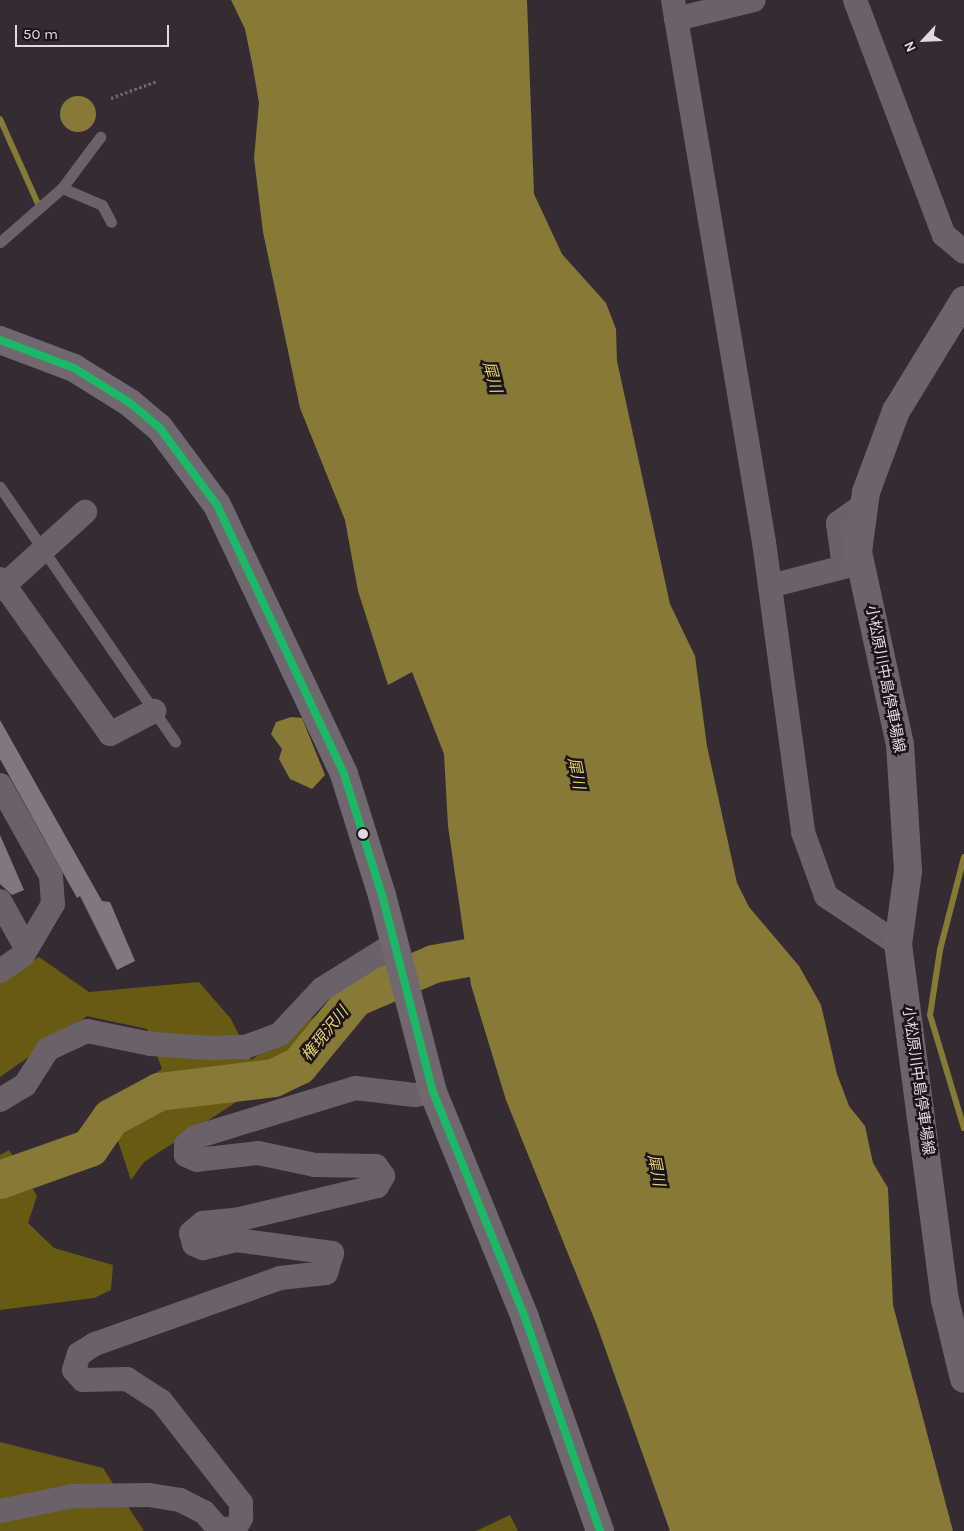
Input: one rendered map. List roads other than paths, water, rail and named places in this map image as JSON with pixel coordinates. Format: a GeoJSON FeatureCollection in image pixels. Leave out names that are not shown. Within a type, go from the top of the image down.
{"type":"FeatureCollection","features":[{"type":"Feature","properties":{"kind":"highway"},"geometry":{"type":"LineString","coordinates":[[0,340],[74,368],[130,403],[159,427],[217,505],[344,774],[433,1092],[525,1318],[600,1531]]}},
{"type":"Feature","properties":{"kind":"main road","name":"小松原川中島停車場線"},"geometry":{"type":"LineString","coordinates":[[964,300],[896,411],[864,504],[858,552],[900,744],[908,871],[898,944],[945,1300],[964,1379]]}},
{"type":"Feature","properties":{"kind":"street"},"geometry":{"type":"LineString","coordinates":[[754,0],[675,10],[770,586],[803,832],[826,896],[898,944]]}},
{"type":"Feature","properties":{"kind":"street"},"geometry":{"type":"LineString","coordinates":[[855,0],[944,235],[964,252]]}},
{"type":"Feature","properties":{"kind":"street"},"geometry":{"type":"LineString","coordinates":[[770,586],[844,567],[838,523],[864,504]]}},
{"type":"Feature","properties":{"kind":"street"},"geometry":{"type":"LineString","coordinates":[[84,512],[1,584],[110,734],[154,711]]}},
{"type":"Feature","properties":{"kind":"street"},"geometry":{"type":"LineString","coordinates":[[0,785],[51,876],[53,904],[26,948],[0,971]]}},
{"type":"Feature","properties":{"kind":"street"},"geometry":{"type":"LineString","coordinates":[[0,900],[26,948]]}},
{"type":"Feature","properties":{"kind":"street"},"geometry":{"type":"LineString","coordinates":[[0,1100],[25,1085],[48,1049],[87,1031],[151,1044],[211,1048],[245,1047],[280,1034],[294,1024],[322,989],[395,951]]}},
{"type":"Feature","properties":{"kind":"street"},"geometry":{"type":"LineString","coordinates":[[0,1511],[74,1496],[149,1495],[180,1500],[204,1512],[219,1529],[235,1529],[241,1518],[241,1503],[161,1401],[127,1379],[83,1380],[74,1370],[79,1354],[95,1344],[280,1278],[326,1273],[332,1253],[236,1240],[203,1248],[194,1244],[191,1233],[203,1223],[240,1220],[377,1186],[383,1176],[376,1166],[315,1165],[258,1153],[197,1160],[186,1155],[186,1145],[196,1137],[355,1088],[415,1096],[433,1092]]}},
{"type":"Feature","properties":{"kind":"lane"},"geometry":{"type":"LineString","coordinates":[[0,242],[62,188],[100,137]]}},
{"type":"Feature","properties":{"kind":"lane"},"geometry":{"type":"LineString","coordinates":[[62,188],[102,204],[111,222]]}},
{"type":"Feature","properties":{"kind":"lane"},"geometry":{"type":"LineString","coordinates":[[0,487],[44,546],[175,742]]}},
{"type":"Feature","properties":{"kind":"water","name":"犀川"},"geometry":{"type":"Polygon","coordinates":[[[231,0],[527,0],[534,194],[562,254],[606,303],[616,329],[617,361],[670,604],[695,656],[707,746],[737,883],[749,907],[799,966],[821,1005],[837,1074],[849,1106],[865,1126],[873,1163],[888,1188],[893,1305],[953,1531],[670,1531],[596,1323],[506,1100],[471,985],[448,826],[444,754],[412,672],[388,685],[358,591],[345,520],[300,408],[263,232],[254,158],[259,103],[245,29],[231,0]]]}},
{"type":"Feature","properties":{"kind":"water"},"geometry":{"type":"Polygon","coordinates":[[[78,96],[85,97],[91,101],[95,107],[95,121],[91,127],[85,131],[78,132],[71,131],[65,127],[61,121],[60,114],[61,107],[65,101],[71,97],[78,96]]]}},
{"type":"Feature","properties":{"kind":"water"},"geometry":{"type":"Polygon","coordinates":[[[291,717],[302,718],[325,775],[312,789],[290,779],[279,759],[282,749],[271,734],[276,722],[291,717]]]}},
{"type":"Feature","properties":{"kind":"waterway"},"geometry":{"type":"LineString","coordinates":[[0,119],[38,204]]}},
{"type":"Feature","properties":{"kind":"waterway"},"geometry":{"type":"LineString","coordinates":[[964,857],[940,950],[930,1015],[964,1128]]}},
{"type":"Feature","properties":{"kind":"waterway","name":"権現沢川"},"geometry":{"type":"LineString","coordinates":[[0,1180],[90,1148],[111,1118],[159,1092],[274,1078],[299,1066],[355,998],[434,964],[517,949]]}}]}
